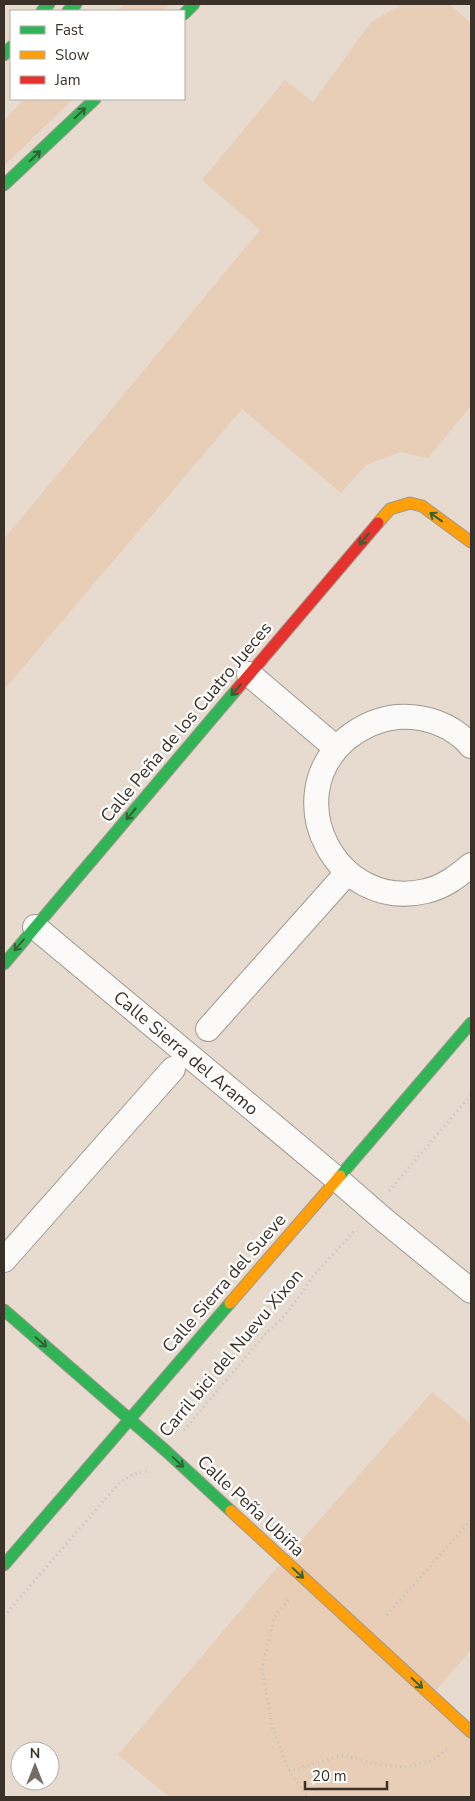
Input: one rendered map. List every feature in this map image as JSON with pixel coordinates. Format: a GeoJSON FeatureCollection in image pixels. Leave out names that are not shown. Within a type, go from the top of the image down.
{"type":"FeatureCollection","features":[{"type":"Feature","properties":{"kind":"main road"},"geometry":{"type":"LineString","coordinates":[[185,13],[194,4]]}},
{"type":"Feature","properties":{"kind":"main road"},"geometry":{"type":"LineString","coordinates":[[4,186],[94,100]]}},
{"type":"Feature","properties":{"kind":"main road","name":"Calle Peña de los Cuatro Jueces"},"geometry":{"type":"LineString","coordinates":[[4,964],[390,509],[410,503],[422,506],[471,542]]}},
{"type":"Feature","properties":{"kind":"main road","name":"Calle Sierra del Sueve"},"geometry":{"type":"LineString","coordinates":[[4,1566],[129,1418],[338,1179],[471,1023]]}},
{"type":"Feature","properties":{"kind":"main road","name":"Calle Peña Ubiña"},"geometry":{"type":"LineString","coordinates":[[4,1310],[166,1451],[471,1732]]}},
{"type":"Feature","properties":{"kind":"street"},"geometry":{"type":"LineString","coordinates":[[249,674],[336,748]]}},
{"type":"Feature","properties":{"kind":"street"},"geometry":{"type":"LineString","coordinates":[[468,736],[439,722],[412,716],[384,718],[358,729],[336,748],[322,771],[316,798],[318,826],[329,852],[347,873],[371,887],[398,894],[426,892],[452,880],[471,864]]}},
{"type":"Feature","properties":{"kind":"street"},"geometry":{"type":"LineString","coordinates":[[208,1030],[347,873]]}},
{"type":"Feature","properties":{"kind":"street","name":"Calle Sierra del Aramo"},"geometry":{"type":"LineString","coordinates":[[35,927],[338,1179],[372,1211],[471,1291]]}},
{"type":"Feature","properties":{"kind":"street"},"geometry":{"type":"LineString","coordinates":[[4,1260],[173,1069]]}},
{"type":"Feature","properties":{"kind":"path","name":"Carril bici del Nuevu Xixon"},"geometry":{"type":"LineString","coordinates":[[4,1616],[120,1482],[134,1474],[146,1472],[166,1451],[267,1332],[282,1320],[310,1282],[471,1095]]}},
{"type":"Feature","properties":{"kind":"path"},"geometry":{"type":"LineString","coordinates":[[387,1615],[471,1520]]}},
{"type":"Feature","properties":{"kind":"path"},"geometry":{"type":"LineString","coordinates":[[290,1598],[274,1618],[262,1669],[272,1726],[290,1771],[307,1797]]}},
{"type":"Feature","properties":{"kind":"path"},"geometry":{"type":"LineString","coordinates":[[290,1771],[344,1755],[375,1764],[405,1767],[434,1760],[452,1744]]}},
{"type":"Feature","properties":{"kind":"shaded area"},"geometry":{"type":"Polygon","coordinates":[[[126,4],[170,4],[163,10],[117,10],[126,4]]]}},
{"type":"Feature","properties":{"kind":"shaded area"},"geometry":{"type":"Polygon","coordinates":[[[403,4],[449,4],[471,23],[471,406],[428,458],[400,452],[366,465],[341,493],[242,409],[4,690],[4,539],[260,230],[202,180],[285,80],[313,102],[371,22],[403,4]]]}},
{"type":"Feature","properties":{"kind":"shaded area"},"geometry":{"type":"Polygon","coordinates":[[[23,100],[72,100],[4,166],[4,120],[23,100]]]}},
{"type":"Feature","properties":{"kind":"shaded area"},"geometry":{"type":"Polygon","coordinates":[[[432,1392],[471,1424],[471,1650],[431,1696],[471,1732],[471,1797],[169,1797],[118,1755],[257,1591],[432,1392]]]}},
{"type":"Feature","properties":{"kind":"traffic: fast"},"geometry":{"type":"LineString","coordinates":[[43,10],[49,4]]}},
{"type":"Feature","properties":{"kind":"traffic: fast"},"geometry":{"type":"LineString","coordinates":[[69,10],[76,4]]}},
{"type":"Feature","properties":{"kind":"traffic: fast"},"geometry":{"type":"LineString","coordinates":[[185,13],[194,4]]}},
{"type":"Feature","properties":{"kind":"traffic: fast"},"geometry":{"type":"LineString","coordinates":[[4,55],[10,48]]}},
{"type":"Feature","properties":{"kind":"traffic: fast"},"geometry":{"type":"LineString","coordinates":[[4,185],[94,100]]}},
{"type":"Feature","properties":{"kind":"traffic: fast"},"geometry":{"type":"LineString","coordinates":[[4,964],[237,689]]}},
{"type":"Feature","properties":{"kind":"traffic: fast"},"geometry":{"type":"LineString","coordinates":[[340,1176],[471,1023]]}},
{"type":"Feature","properties":{"kind":"traffic: fast"},"geometry":{"type":"LineString","coordinates":[[4,1565],[230,1303]]}},
{"type":"Feature","properties":{"kind":"traffic: fast"},"geometry":{"type":"LineString","coordinates":[[4,1310],[166,1451],[231,1511]]}},
{"type":"Feature","properties":{"kind":"traffic: slow"},"geometry":{"type":"LineString","coordinates":[[378,523],[390,509],[410,503],[422,506],[471,542]]}},
{"type":"Feature","properties":{"kind":"traffic: slow"},"geometry":{"type":"LineString","coordinates":[[230,1303],[340,1176]]}},
{"type":"Feature","properties":{"kind":"traffic: slow"},"geometry":{"type":"LineString","coordinates":[[231,1511],[471,1732]]}},
{"type":"Feature","properties":{"kind":"traffic: jam"},"geometry":{"type":"LineString","coordinates":[[237,689],[378,523]]}}]}
